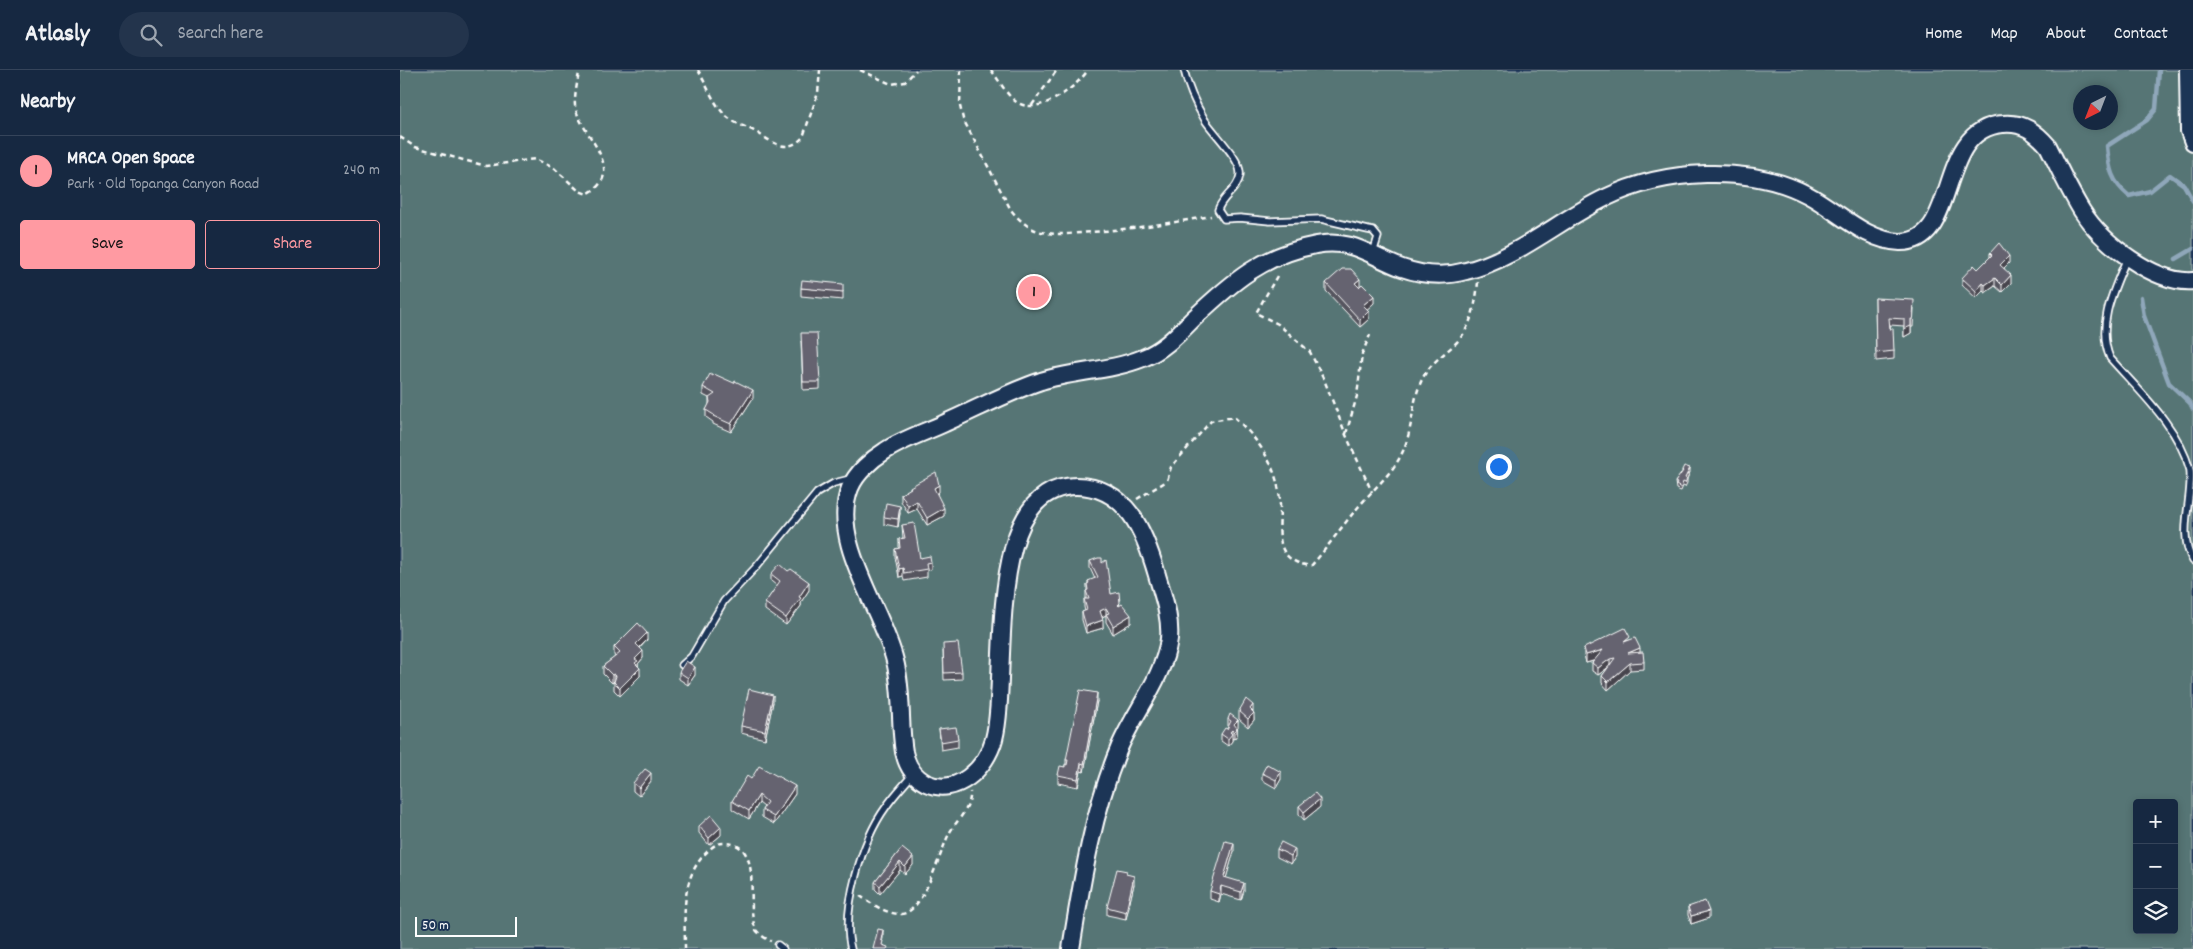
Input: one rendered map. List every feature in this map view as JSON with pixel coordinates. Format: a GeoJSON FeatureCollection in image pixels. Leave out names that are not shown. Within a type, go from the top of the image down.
{"type":"FeatureCollection","features":[{"type":"Feature","properties":{"kind":"main road"},"geometry":{"type":"LineString","coordinates":[[2188,70],[2189,131],[2193,142]]}},
{"type":"Feature","properties":{"kind":"main road"},"geometry":{"type":"LineString","coordinates":[[1071,949],[1092,831],[1107,783],[1120,747],[1164,659],[1168,640],[1169,621],[1152,556],[1137,521],[1109,493],[1097,489],[1072,486],[1050,492],[1035,504],[1029,512],[1017,538],[1004,592],[998,707],[993,742],[986,758],[969,778],[948,787],[926,782],[913,774],[905,760],[899,680],[894,653],[853,559],[845,516],[848,492],[855,478],[885,451],[1023,388],[1073,372],[1125,363],[1155,352],[1178,334],[1231,282],[1248,271],[1273,258],[1324,243],[1352,245],[1401,268],[1420,273],[1462,273],[1485,265],[1523,245],[1607,196],[1655,181],[1678,176],[1707,174],[1735,174],[1779,181],[1811,196],[1876,238],[1906,242],[1917,238],[1937,220],[1956,163],[1969,139],[1990,126],[2004,124],[2018,125],[2040,136],[2048,146],[2083,213],[2107,241],[2151,271],[2178,281],[2193,281]]}},
{"type":"Feature","properties":{"kind":"lane"},"geometry":{"type":"LineString","coordinates":[[1184,70],[1196,104],[1240,167],[1238,183],[1220,205],[1220,215],[1224,218],[1264,221],[1321,219],[1370,230],[1376,234],[1378,241],[1373,254]]}},
{"type":"Feature","properties":{"kind":"lane"},"geometry":{"type":"LineString","coordinates":[[2128,256],[2117,280],[2107,312],[2104,327],[2104,344],[2110,358],[2173,432],[2191,471],[2191,504],[2187,533],[2189,554],[2193,561]]}},
{"type":"Feature","properties":{"kind":"lane"},"geometry":{"type":"LineString","coordinates":[[682,665],[692,656],[724,601],[758,566],[817,494],[834,483],[855,478]]}},
{"type":"Feature","properties":{"kind":"lane"},"geometry":{"type":"LineString","coordinates":[[851,949],[847,934],[851,890],[872,834],[885,808],[913,774]]}},
{"type":"Feature","properties":{"kind":"path"},"geometry":{"type":"LineString","coordinates":[[400,137],[416,147],[486,166],[535,159],[554,168],[579,191],[587,194],[599,183],[603,167],[599,149],[578,115],[574,104],[580,70]]}},
{"type":"Feature","properties":{"kind":"path"},"geometry":{"type":"LineString","coordinates":[[698,70],[724,114],[775,145],[789,145],[798,142],[802,137],[818,93],[820,70]]}},
{"type":"Feature","properties":{"kind":"path"},"geometry":{"type":"LineString","coordinates":[[860,70],[891,84],[905,82],[916,70]]}},
{"type":"Feature","properties":{"kind":"path"},"geometry":{"type":"LineString","coordinates":[[961,70],[960,106],[964,119],[1011,210],[1018,219],[1033,228],[1042,232],[1075,233],[1137,228],[1220,215]]}},
{"type":"Feature","properties":{"kind":"path"},"geometry":{"type":"LineString","coordinates":[[992,70],[1014,101],[1023,106],[1032,106],[1057,99],[1083,79],[1088,70]]}},
{"type":"Feature","properties":{"kind":"path"},"geometry":{"type":"LineString","coordinates":[[1032,106],[1057,70]]}},
{"type":"Feature","properties":{"kind":"path"},"geometry":{"type":"LineString","coordinates":[[1277,276],[1256,313],[1278,324],[1310,352],[1325,382],[1346,435],[1372,492]]}},
{"type":"Feature","properties":{"kind":"path"},"geometry":{"type":"LineString","coordinates":[[1125,507],[1167,481],[1171,467],[1211,421],[1234,417],[1252,433],[1268,458],[1279,492],[1280,544],[1285,556],[1296,564],[1311,566],[1397,464],[1405,448],[1414,402],[1424,374],[1458,340],[1473,315],[1479,279]]}},
{"type":"Feature","properties":{"kind":"path"},"geometry":{"type":"LineString","coordinates":[[1346,435],[1358,396],[1362,354],[1370,335]]}},
{"type":"Feature","properties":{"kind":"path"},"geometry":{"type":"LineString","coordinates":[[851,890],[884,910],[902,914],[910,910],[929,882],[949,833],[962,815],[970,796],[969,778]]}},
{"type":"Feature","properties":{"kind":"path"},"geometry":{"type":"LineString","coordinates":[[685,949],[686,890],[695,865],[710,848],[719,843],[733,843],[745,852],[750,862],[752,913],[757,931],[780,947]]}},
{"type":"Feature","properties":{"kind":"green space"},"geometry":{"type":"Polygon","coordinates":[[[400,70],[2193,70],[2193,949],[400,949],[400,70]]]}},
{"type":"Feature","properties":{"kind":"building"},"geometry":{"type":"Polygon","coordinates":[[[1999,243],[2009,256],[2000,265],[2011,275],[2002,285],[1995,278],[1985,285],[1983,283],[1976,291],[1962,278],[1974,265],[1978,269],[1992,255],[1990,253],[1999,243]]]}},
{"type":"Feature","properties":{"kind":"building"},"geometry":{"type":"Polygon","coordinates":[[[1342,269],[1351,269],[1360,279],[1355,283],[1359,287],[1362,284],[1374,296],[1363,305],[1369,311],[1360,320],[1326,283],[1342,269]]]}},
{"type":"Feature","properties":{"kind":"building"},"geometry":{"type":"Polygon","coordinates":[[[802,280],[843,284],[843,292],[801,288],[802,280]]]}},
{"type":"Feature","properties":{"kind":"building"},"geometry":{"type":"Polygon","coordinates":[[[1875,298],[1914,300],[1911,326],[1904,329],[1904,319],[1889,318],[1890,329],[1893,329],[1894,351],[1876,353],[1875,298]]]}},
{"type":"Feature","properties":{"kind":"building"},"geometry":{"type":"Polygon","coordinates":[[[801,333],[817,333],[820,382],[803,382],[801,333]]]}},
{"type":"Feature","properties":{"kind":"building"},"geometry":{"type":"Polygon","coordinates":[[[710,374],[734,383],[735,381],[753,390],[731,424],[713,416],[706,410],[710,402],[709,398],[715,394],[703,387],[710,374]]]}},
{"type":"Feature","properties":{"kind":"building"},"geometry":{"type":"Polygon","coordinates":[[[1684,466],[1690,468],[1685,478],[1687,479],[1685,483],[1683,482],[1681,488],[1675,482],[1683,471],[1684,466]]]}},
{"type":"Feature","properties":{"kind":"building"},"geometry":{"type":"Polygon","coordinates":[[[936,472],[939,485],[934,488],[944,508],[927,518],[917,501],[908,506],[901,494],[936,472]]]}},
{"type":"Feature","properties":{"kind":"building"},"geometry":{"type":"Polygon","coordinates":[[[886,503],[900,506],[898,519],[884,517],[886,503]]]}},
{"type":"Feature","properties":{"kind":"building"},"geometry":{"type":"Polygon","coordinates":[[[914,523],[920,558],[930,556],[931,562],[926,563],[927,569],[904,573],[903,568],[899,569],[895,549],[900,548],[899,539],[905,538],[902,525],[914,523]]]}},
{"type":"Feature","properties":{"kind":"building"},"geometry":{"type":"Polygon","coordinates":[[[1102,558],[1102,563],[1106,560],[1111,594],[1119,592],[1120,603],[1118,605],[1122,604],[1131,615],[1113,626],[1106,614],[1109,613],[1106,608],[1100,611],[1103,620],[1086,626],[1082,612],[1087,610],[1084,599],[1089,599],[1086,591],[1088,590],[1088,581],[1098,577],[1090,561],[1102,558]]]}},
{"type":"Feature","properties":{"kind":"building"},"geometry":{"type":"Polygon","coordinates":[[[780,564],[788,571],[791,569],[809,582],[799,597],[801,598],[786,618],[765,603],[780,581],[771,574],[780,564]]]}},
{"type":"Feature","properties":{"kind":"building"},"geometry":{"type":"Polygon","coordinates":[[[638,623],[647,633],[636,644],[643,651],[635,659],[638,661],[635,663],[640,668],[620,688],[614,682],[616,676],[612,675],[603,666],[620,653],[614,647],[638,623]]]}},
{"type":"Feature","properties":{"kind":"building"},"geometry":{"type":"Polygon","coordinates":[[[1625,628],[1630,637],[1624,642],[1635,638],[1640,648],[1628,653],[1643,652],[1644,662],[1630,663],[1608,682],[1602,676],[1615,658],[1610,659],[1598,668],[1592,663],[1603,650],[1586,655],[1584,648],[1625,628]]]}},
{"type":"Feature","properties":{"kind":"building"},"geometry":{"type":"Polygon","coordinates":[[[958,643],[962,672],[944,673],[943,644],[958,643]]]}},
{"type":"Feature","properties":{"kind":"building"},"geometry":{"type":"Polygon","coordinates":[[[686,661],[695,667],[688,678],[679,672],[686,661]]]}},
{"type":"Feature","properties":{"kind":"building"},"geometry":{"type":"Polygon","coordinates":[[[749,689],[773,695],[765,731],[741,726],[749,689]]]}},
{"type":"Feature","properties":{"kind":"building"},"geometry":{"type":"Polygon","coordinates":[[[1080,690],[1097,693],[1084,764],[1081,763],[1078,779],[1058,775],[1060,766],[1065,767],[1065,764],[1067,765],[1068,760],[1066,760],[1080,690]]]}},
{"type":"Feature","properties":{"kind":"building"},"geometry":{"type":"Polygon","coordinates":[[[1246,699],[1253,705],[1250,709],[1254,713],[1248,719],[1239,711],[1246,699]]]}},
{"type":"Feature","properties":{"kind":"building"},"geometry":{"type":"Polygon","coordinates":[[[1230,714],[1238,720],[1234,724],[1237,728],[1234,732],[1232,730],[1230,732],[1232,734],[1228,739],[1221,734],[1225,728],[1227,729],[1231,721],[1228,719],[1230,714]]]}},
{"type":"Feature","properties":{"kind":"building"},"geometry":{"type":"Polygon","coordinates":[[[956,727],[958,739],[941,742],[939,729],[956,727]]]}},
{"type":"Feature","properties":{"kind":"building"},"geometry":{"type":"Polygon","coordinates":[[[1267,764],[1281,772],[1276,780],[1262,773],[1267,764]]]}},
{"type":"Feature","properties":{"kind":"building"},"geometry":{"type":"Polygon","coordinates":[[[759,766],[795,786],[774,817],[762,810],[767,802],[759,795],[749,811],[732,801],[747,776],[751,779],[759,766]]]}},
{"type":"Feature","properties":{"kind":"building"},"geometry":{"type":"Polygon","coordinates":[[[645,769],[651,773],[639,788],[633,783],[645,769]]]}},
{"type":"Feature","properties":{"kind":"building"},"geometry":{"type":"Polygon","coordinates":[[[1315,793],[1320,799],[1304,812],[1299,806],[1315,793]]]}},
{"type":"Feature","properties":{"kind":"building"},"geometry":{"type":"Polygon","coordinates":[[[711,815],[721,827],[709,838],[699,826],[711,815]]]}},
{"type":"Feature","properties":{"kind":"building"},"geometry":{"type":"Polygon","coordinates":[[[1225,841],[1234,843],[1224,877],[1244,883],[1241,892],[1221,886],[1219,894],[1210,891],[1225,841]]]}},
{"type":"Feature","properties":{"kind":"building"},"geometry":{"type":"Polygon","coordinates":[[[1281,842],[1295,849],[1291,856],[1277,849],[1281,842]]]}},
{"type":"Feature","properties":{"kind":"building"},"geometry":{"type":"Polygon","coordinates":[[[902,848],[913,857],[905,867],[900,862],[880,886],[875,882],[902,848]]]}},
{"type":"Feature","properties":{"kind":"building"},"geometry":{"type":"Polygon","coordinates":[[[1117,869],[1127,871],[1126,874],[1134,876],[1126,912],[1107,907],[1117,869]]]}},
{"type":"Feature","properties":{"kind":"building"},"geometry":{"type":"Polygon","coordinates":[[[1705,901],[1709,911],[1691,916],[1688,907],[1705,901]]]}},
{"type":"Feature","properties":{"kind":"building"},"geometry":{"type":"Polygon","coordinates":[[[878,929],[883,930],[882,945],[888,947],[887,949],[873,949],[878,929]]]}},
{"type":"Feature","properties":{"kind":"waterway"},"geometry":{"type":"LineString","coordinates":[[2159,70],[2156,109],[2147,120],[2107,146],[2110,168],[2118,185],[2129,196],[2150,191],[2170,175],[2184,185],[2193,201]]}},
{"type":"Feature","properties":{"kind":"waterway"},"geometry":{"type":"LineString","coordinates":[[2176,259],[2193,249]]}},
{"type":"Feature","properties":{"kind":"waterway"},"geometry":{"type":"LineString","coordinates":[[2141,297],[2144,316],[2169,383],[2190,403],[2193,409]]}},
{"type":"Feature","properties":{"kind":"place","name":"MRCA Open Space"},"geometry":{"type":"Point","coordinates":[1034,292]}}]}
